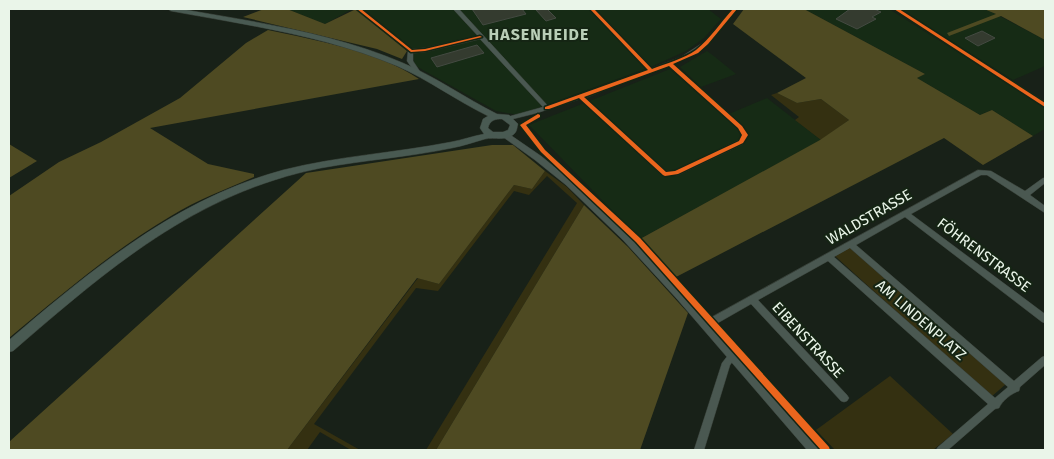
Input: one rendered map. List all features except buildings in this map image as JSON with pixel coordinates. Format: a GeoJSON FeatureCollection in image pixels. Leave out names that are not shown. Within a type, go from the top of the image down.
{"type":"FeatureCollection","features":[{"type":"Feature","properties":{"kind":"main road"},"geometry":{"type":"LineString","coordinates":[[171,9],[330,40],[418,73],[511,127]]}},
{"type":"Feature","properties":{"kind":"main road"},"geometry":{"type":"LineString","coordinates":[[471,104],[486,128]]}},
{"type":"Feature","properties":{"kind":"main road"},"geometry":{"type":"LineString","coordinates":[[9,347],[120,254],[196,207],[258,181],[290,172],[463,142],[486,128],[495,116]]}},
{"type":"Feature","properties":{"kind":"main road"},"geometry":{"type":"LineString","coordinates":[[486,128],[511,127]]}},
{"type":"Feature","properties":{"kind":"street"},"geometry":{"type":"LineString","coordinates":[[359,9],[411,51],[425,50],[480,37]]}},
{"type":"Feature","properties":{"kind":"street"},"geometry":{"type":"LineString","coordinates":[[456,9],[547,108]]}},
{"type":"Feature","properties":{"kind":"street"},"geometry":{"type":"LineString","coordinates":[[592,9],[652,70]]}},
{"type":"Feature","properties":{"kind":"street"},"geometry":{"type":"LineString","coordinates":[[736,9],[702,47],[670,64],[535,112],[511,127],[529,149],[573,186],[631,242],[814,450]]}},
{"type":"Feature","properties":{"kind":"street"},"geometry":{"type":"LineString","coordinates":[[896,9],[1044,102]]}},
{"type":"Feature","properties":{"kind":"street"},"geometry":{"type":"LineString","coordinates":[[411,51],[408,58],[410,64],[418,73]]}},
{"type":"Feature","properties":{"kind":"street"},"geometry":{"type":"LineString","coordinates":[[581,97],[665,174],[676,173],[741,142],[745,135],[740,127],[670,64]]}},
{"type":"Feature","properties":{"kind":"street","name":"WALDSTRASSE"},"geometry":{"type":"LineString","coordinates":[[706,325],[980,172],[989,173],[1025,195]]}},
{"type":"Feature","properties":{"kind":"street"},"geometry":{"type":"LineString","coordinates":[[1045,180],[1025,195],[1045,210]]}},
{"type":"Feature","properties":{"kind":"street","name":"FÖHRENSTRASSE"},"geometry":{"type":"LineString","coordinates":[[905,213],[1045,319]]}},
{"type":"Feature","properties":{"kind":"street","name":"AM LINDENPLATZ"},"geometry":{"type":"LineString","coordinates":[[850,244],[1016,388]]}},
{"type":"Feature","properties":{"kind":"street","name":"AM LINDENPLATZ"},"geometry":{"type":"LineString","coordinates":[[828,256],[996,404]]}},
{"type":"Feature","properties":{"kind":"street","name":"EIBENSTRASSE"},"geometry":{"type":"LineString","coordinates":[[752,300],[844,398]]}},
{"type":"Feature","properties":{"kind":"street"},"geometry":{"type":"LineString","coordinates":[[699,450],[726,363],[732,357]]}},
{"type":"Feature","properties":{"kind":"street"},"geometry":{"type":"LineString","coordinates":[[941,450],[1016,388],[1045,360]]}},
{"type":"Feature","properties":{"kind":"shaded area"},"geometry":{"type":"Polygon","coordinates":[[[264,9],[287,9],[325,24],[356,9],[407,51],[402,59],[377,49],[243,17],[264,9]]]}},
{"type":"Feature","properties":{"kind":"shaded area"},"geometry":{"type":"Polygon","coordinates":[[[287,9],[352,9],[325,24],[287,9]]]}},
{"type":"Feature","properties":{"kind":"shaded area"},"geometry":{"type":"Polygon","coordinates":[[[363,9],[708,9],[721,19],[704,38],[686,51],[653,66],[519,115],[496,111],[414,65],[413,49],[363,9]]]}},
{"type":"Feature","properties":{"kind":"shaded area"},"geometry":{"type":"Polygon","coordinates":[[[744,9],[804,9],[925,74],[917,78],[980,115],[992,110],[1033,136],[983,165],[944,138],[676,277],[640,239],[820,140],[849,120],[821,99],[797,103],[777,93],[806,78],[733,24],[744,9]]]}},
{"type":"Feature","properties":{"kind":"shaded area"},"geometry":{"type":"Polygon","coordinates":[[[804,9],[889,9],[1045,107],[1045,129],[1033,136],[992,110],[980,115],[917,78],[925,74],[804,9]]]}},
{"type":"Feature","properties":{"kind":"shaded area"},"geometry":{"type":"Polygon","coordinates":[[[900,9],[986,9],[1045,40],[1045,66],[1013,80],[900,9]]]}},
{"type":"Feature","properties":{"kind":"shaded area"},"geometry":{"type":"Polygon","coordinates":[[[984,9],[1045,9],[1045,40],[1001,16],[949,36],[947,33],[996,14],[984,9]]]}},
{"type":"Feature","properties":{"kind":"shaded area"},"geometry":{"type":"Polygon","coordinates":[[[268,30],[366,54],[402,69],[419,79],[150,128],[208,164],[254,174],[254,177],[191,205],[149,230],[87,274],[9,338],[9,196],[59,162],[101,142],[180,98],[246,43],[268,30]]]}},
{"type":"Feature","properties":{"kind":"shaded area"},"geometry":{"type":"Polygon","coordinates":[[[707,51],[736,74],[701,87],[680,67],[707,51]]]}},
{"type":"Feature","properties":{"kind":"shaded area"},"geometry":{"type":"Polygon","coordinates":[[[670,69],[724,116],[767,98],[821,140],[640,239],[529,125],[670,69]]]}},
{"type":"Feature","properties":{"kind":"shaded area"},"geometry":{"type":"Polygon","coordinates":[[[777,93],[797,103],[821,99],[849,120],[821,140],[795,120],[799,117],[771,95],[777,93]]]}},
{"type":"Feature","properties":{"kind":"shaded area"},"geometry":{"type":"Polygon","coordinates":[[[9,144],[37,161],[9,178],[9,144]]]}},
{"type":"Feature","properties":{"kind":"shaded area"},"geometry":{"type":"Polygon","coordinates":[[[492,145],[513,145],[545,171],[532,189],[514,185],[439,284],[417,278],[287,450],[9,450],[9,442],[306,173],[492,145]]]}},
{"type":"Feature","properties":{"kind":"shaded area"},"geometry":{"type":"Polygon","coordinates":[[[545,171],[567,187],[584,205],[436,450],[426,450],[577,203],[547,176],[529,195],[514,191],[438,291],[416,288],[314,424],[360,450],[351,450],[320,432],[307,450],[287,450],[418,278],[439,284],[514,185],[532,189],[545,171]]]}},
{"type":"Feature","properties":{"kind":"shaded area"},"geometry":{"type":"Polygon","coordinates":[[[584,205],[628,247],[688,313],[640,450],[436,450],[584,205]]]}},
{"type":"Feature","properties":{"kind":"shaded area"},"geometry":{"type":"Polygon","coordinates":[[[850,247],[1006,384],[991,397],[835,256],[850,247]]]}},
{"type":"Feature","properties":{"kind":"shaded area"},"geometry":{"type":"Polygon","coordinates":[[[890,376],[953,434],[933,450],[835,450],[816,430],[890,376]]]}},
{"type":"Feature","properties":{"kind":"cycle path"},"geometry":{"type":"LineString","coordinates":[[359,9],[411,51],[425,50],[480,37]]}},
{"type":"Feature","properties":{"kind":"cycle path"},"geometry":{"type":"LineString","coordinates":[[592,9],[652,71]]}},
{"type":"Feature","properties":{"kind":"cycle path"},"geometry":{"type":"LineString","coordinates":[[547,108],[670,64],[696,52],[735,9]]}},
{"type":"Feature","properties":{"kind":"cycle path"},"geometry":{"type":"LineString","coordinates":[[896,9],[1045,105]]}},
{"type":"Feature","properties":{"kind":"cycle path"},"geometry":{"type":"LineString","coordinates":[[581,97],[665,174],[676,173],[741,142],[745,135],[740,127],[670,64]]}},
{"type":"Feature","properties":{"kind":"cycle path"},"geometry":{"type":"LineString","coordinates":[[538,116],[523,125],[543,151],[638,240],[826,450]]}},
{"type":"Feature","properties":{"kind":"district","name":"HASENHEIDE"},"geometry":{"type":"Point","coordinates":[539,34]}}]}
